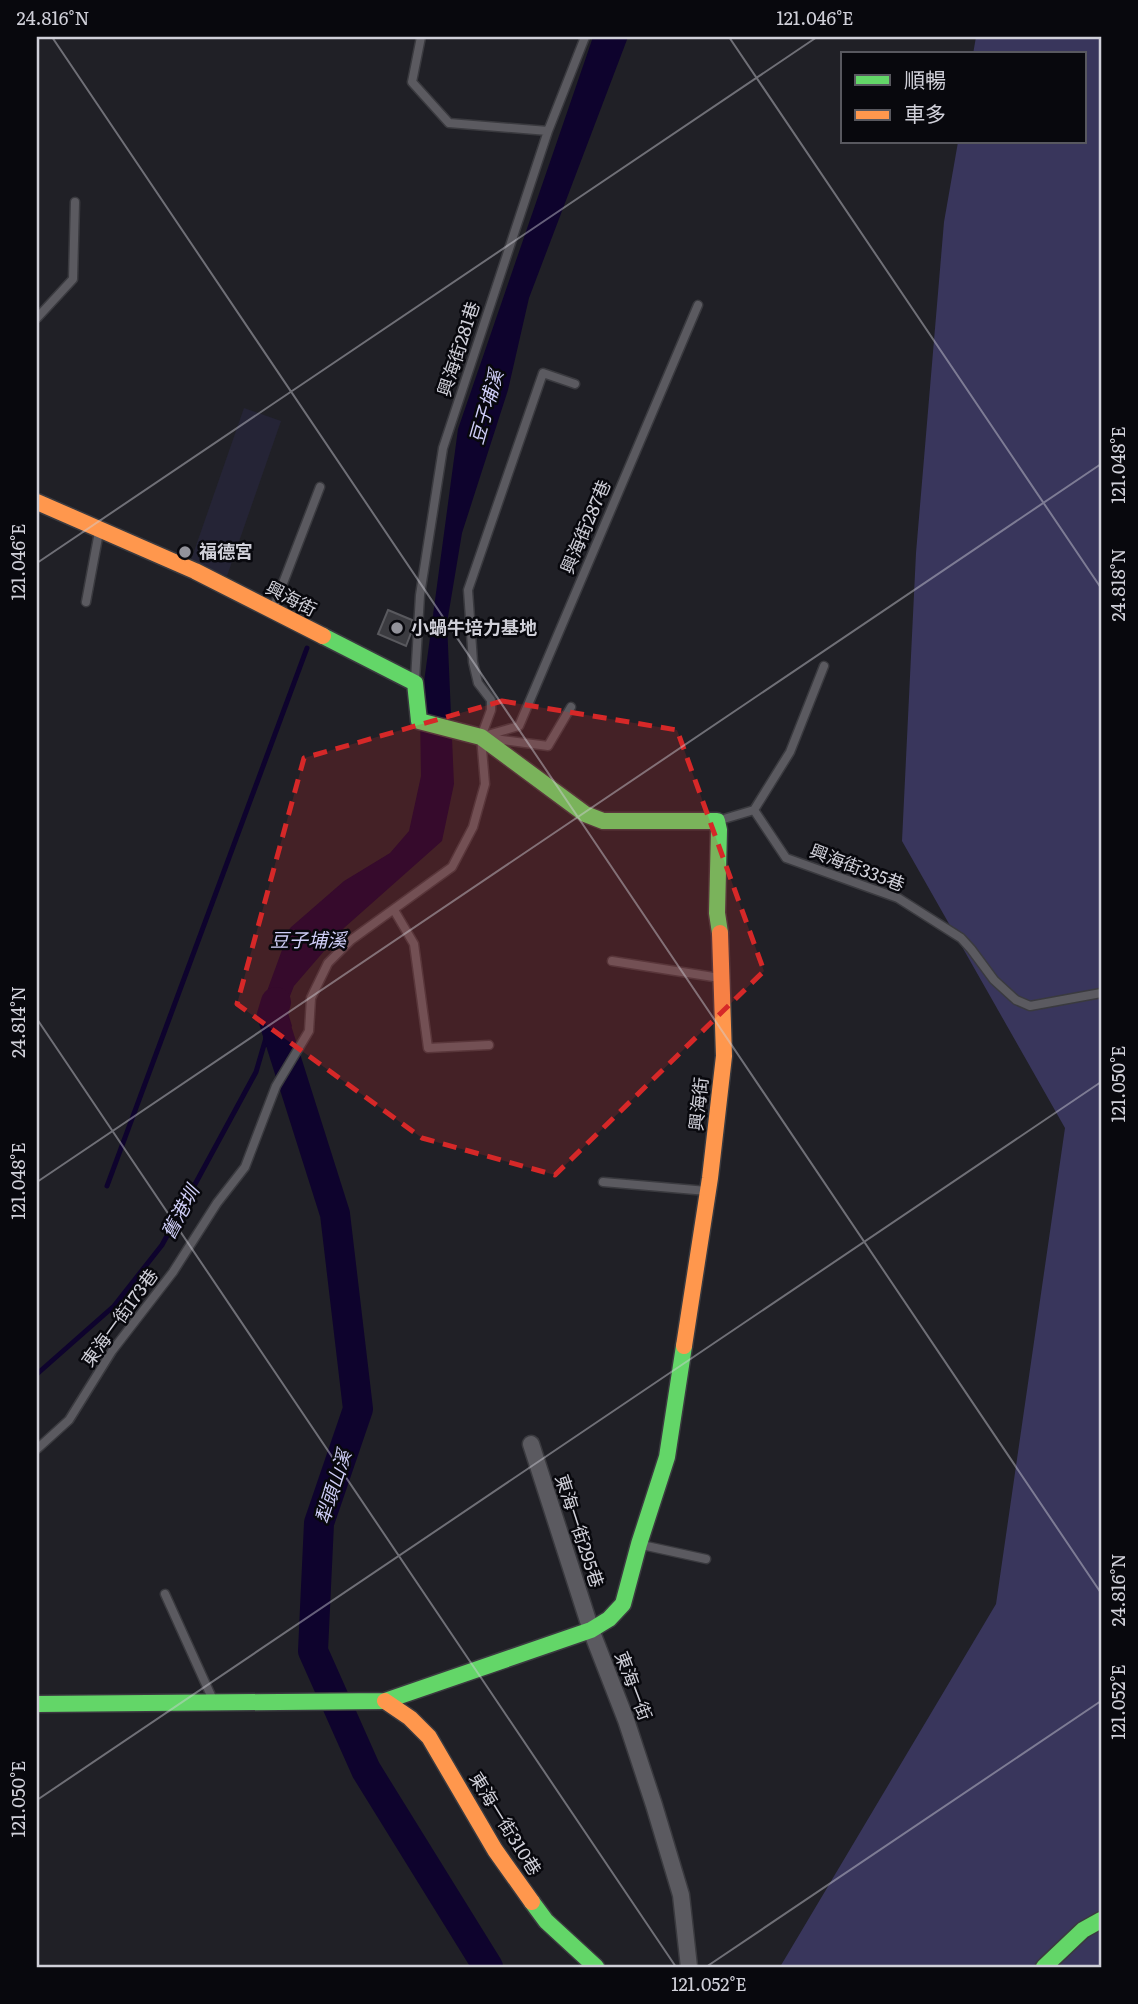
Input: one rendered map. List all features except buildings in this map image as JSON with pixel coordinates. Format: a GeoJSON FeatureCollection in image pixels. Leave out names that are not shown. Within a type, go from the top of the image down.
{"type":"FeatureCollection","features":[{"type":"Feature","properties":{"kind":"street","name":"興海街"},"geometry":{"type":"LineString","coordinates":[[37,502],[195,571],[415,683]]}},
{"type":"Feature","properties":{"kind":"street"},"geometry":{"type":"LineString","coordinates":[[415,683],[419,720],[481,737],[585,814],[603,821],[717,821]]}},
{"type":"Feature","properties":{"kind":"street","name":"興海街"},"geometry":{"type":"LineString","coordinates":[[592,1630],[623,1604],[667,1457],[708,1191],[724,1056],[722,943],[717,913],[717,821]]}},
{"type":"Feature","properties":{"kind":"street","name":"東海一街295巷"},"geometry":{"type":"LineString","coordinates":[[531,1444],[592,1630]]}},
{"type":"Feature","properties":{"kind":"street"},"geometry":{"type":"LineString","coordinates":[[37,1704],[385,1701],[592,1630]]}},
{"type":"Feature","properties":{"kind":"street","name":"東海一街"},"geometry":{"type":"LineString","coordinates":[[592,1630],[626,1720],[677,1882],[690,1967]]}},
{"type":"Feature","properties":{"kind":"street","name":"東海一街310巷"},"geometry":{"type":"LineString","coordinates":[[385,1701],[410,1718],[429,1737],[495,1850],[524,1891],[547,1921],[596,1967]]}},
{"type":"Feature","properties":{"kind":"street"},"geometry":{"type":"LineString","coordinates":[[1044,1967],[1083,1930],[1101,1920]]}},
{"type":"Feature","properties":{"kind":"lane"},"geometry":{"type":"LineString","coordinates":[[421,37],[412,82],[449,123],[548,131]]}},
{"type":"Feature","properties":{"kind":"lane","name":"興海街281巷"},"geometry":{"type":"LineString","coordinates":[[415,683],[420,595],[443,448],[548,131],[585,37]]}},
{"type":"Feature","properties":{"kind":"lane"},"geometry":{"type":"LineString","coordinates":[[37,318],[73,279],[75,202]]}},
{"type":"Feature","properties":{"kind":"lane","name":"興海街287巷"},"geometry":{"type":"LineString","coordinates":[[481,737],[519,726],[698,305]]}},
{"type":"Feature","properties":{"kind":"lane"},"geometry":{"type":"LineString","coordinates":[[489,1045],[428,1048],[414,944],[394,910],[452,867],[473,827],[485,784],[481,737],[491,710],[491,700],[478,683],[473,662],[468,590],[543,373],[575,384]]}},
{"type":"Feature","properties":{"kind":"lane"},"geometry":{"type":"LineString","coordinates":[[272,611],[320,487]]}},
{"type":"Feature","properties":{"kind":"lane"},"geometry":{"type":"LineString","coordinates":[[86,602],[99,529]]}},
{"type":"Feature","properties":{"kind":"lane"},"geometry":{"type":"LineString","coordinates":[[717,821],[754,810],[790,752],[824,666]]}},
{"type":"Feature","properties":{"kind":"lane"},"geometry":{"type":"LineString","coordinates":[[481,737],[548,746],[571,707]]}},
{"type":"Feature","properties":{"kind":"lane","name":"興海街335巷"},"geometry":{"type":"LineString","coordinates":[[754,810],[786,858],[898,898],[961,938],[994,980],[1016,1000],[1030,1006],[1101,993]]}},
{"type":"Feature","properties":{"kind":"lane","name":"東海一街173巷"},"geometry":{"type":"LineString","coordinates":[[37,1449],[69,1420],[112,1351],[173,1272],[217,1203],[245,1167],[276,1086],[309,1031],[312,998],[328,963],[351,940],[394,910]]}},
{"type":"Feature","properties":{"kind":"lane"},"geometry":{"type":"LineString","coordinates":[[612,961],[723,979]]}},
{"type":"Feature","properties":{"kind":"lane"},"geometry":{"type":"LineString","coordinates":[[603,1182],[708,1191]]}},
{"type":"Feature","properties":{"kind":"lane"},"geometry":{"type":"LineString","coordinates":[[639,1544],[706,1559]]}},
{"type":"Feature","properties":{"kind":"lane"},"geometry":{"type":"LineString","coordinates":[[165,1594],[215,1702]]}},
{"type":"Feature","properties":{"kind":"highlighted area"},"geometry":{"type":"Polygon","coordinates":[[[502,701],[677,730],[764,971],[555,1175],[422,1138],[237,1004],[304,758],[502,701]]]}},
{"type":"Feature","properties":{"kind":"shaded area"},"geometry":{"type":"Polygon","coordinates":[[[976,37],[1101,37],[1101,1967],[780,1967],[996,1604],[1065,1128],[902,841],[916,553],[944,222],[958,144],[1086,144],[1086,52],[973,52],[976,37]]]}},
{"type":"Feature","properties":{"kind":"shaded area"},"geometry":{"type":"Polygon","coordinates":[[[244,408],[281,421],[227,576],[190,563],[244,408]]]}},
{"type":"Feature","properties":{"kind":"water","name":"豆子埔溪"},"geometry":{"type":"Polygon","coordinates":[[[593,37],[628,37],[529,298],[508,390],[462,533],[447,623],[454,784],[442,841],[344,928],[294,986],[286,1006],[292,1026],[277,1047],[265,1047],[259,1013],[290,928],[344,881],[390,853],[409,831],[421,776],[420,712],[458,429],[593,37]]]}},
{"type":"Feature","properties":{"kind":"waterway"},"geometry":{"type":"LineString","coordinates":[[107,1186],[307,648]]}},
{"type":"Feature","properties":{"kind":"waterway","name":"犁頭山溪"},"geometry":{"type":"LineString","coordinates":[[276,1002],[272,1015],[335,1214],[358,1409],[319,1523],[313,1651],[366,1770],[488,1967]]}},
{"type":"Feature","properties":{"kind":"waterway","name":"舊港圳"},"geometry":{"type":"LineString","coordinates":[[37,1374],[114,1306],[162,1245],[256,1072],[266,1038]]}},
{"type":"Feature","properties":{"kind":"traffic: fast"},"geometry":{"type":"LineString","coordinates":[[323,636],[415,683],[419,721],[481,737],[585,814],[603,821],[717,821],[717,913],[720,933]]}},
{"type":"Feature","properties":{"kind":"traffic: fast"},"geometry":{"type":"LineString","coordinates":[[37,1704],[385,1701],[591,1630],[609,1619],[623,1604],[667,1457],[684,1346]]}},
{"type":"Feature","properties":{"kind":"traffic: fast"},"geometry":{"type":"LineString","coordinates":[[532,1902],[546,1921],[596,1967]]}},
{"type":"Feature","properties":{"kind":"traffic: fast"},"geometry":{"type":"LineString","coordinates":[[1044,1967],[1083,1930],[1101,1920]]}},
{"type":"Feature","properties":{"kind":"traffic: slow"},"geometry":{"type":"LineString","coordinates":[[37,502],[195,571],[323,636]]}},
{"type":"Feature","properties":{"kind":"traffic: slow"},"geometry":{"type":"LineString","coordinates":[[684,1346],[710,1178],[724,1056],[720,933]]}},
{"type":"Feature","properties":{"kind":"traffic: slow"},"geometry":{"type":"LineString","coordinates":[[385,1701],[410,1718],[429,1737],[495,1850],[532,1902]]}},
{"type":"Feature","properties":{"kind":"place","name":"福德宮"},"geometry":{"type":"Point","coordinates":[185,552]}},
{"type":"Feature","properties":{"kind":"place","name":"小蝸牛培力基地"},"geometry":{"type":"Point","coordinates":[397,628]}}]}
